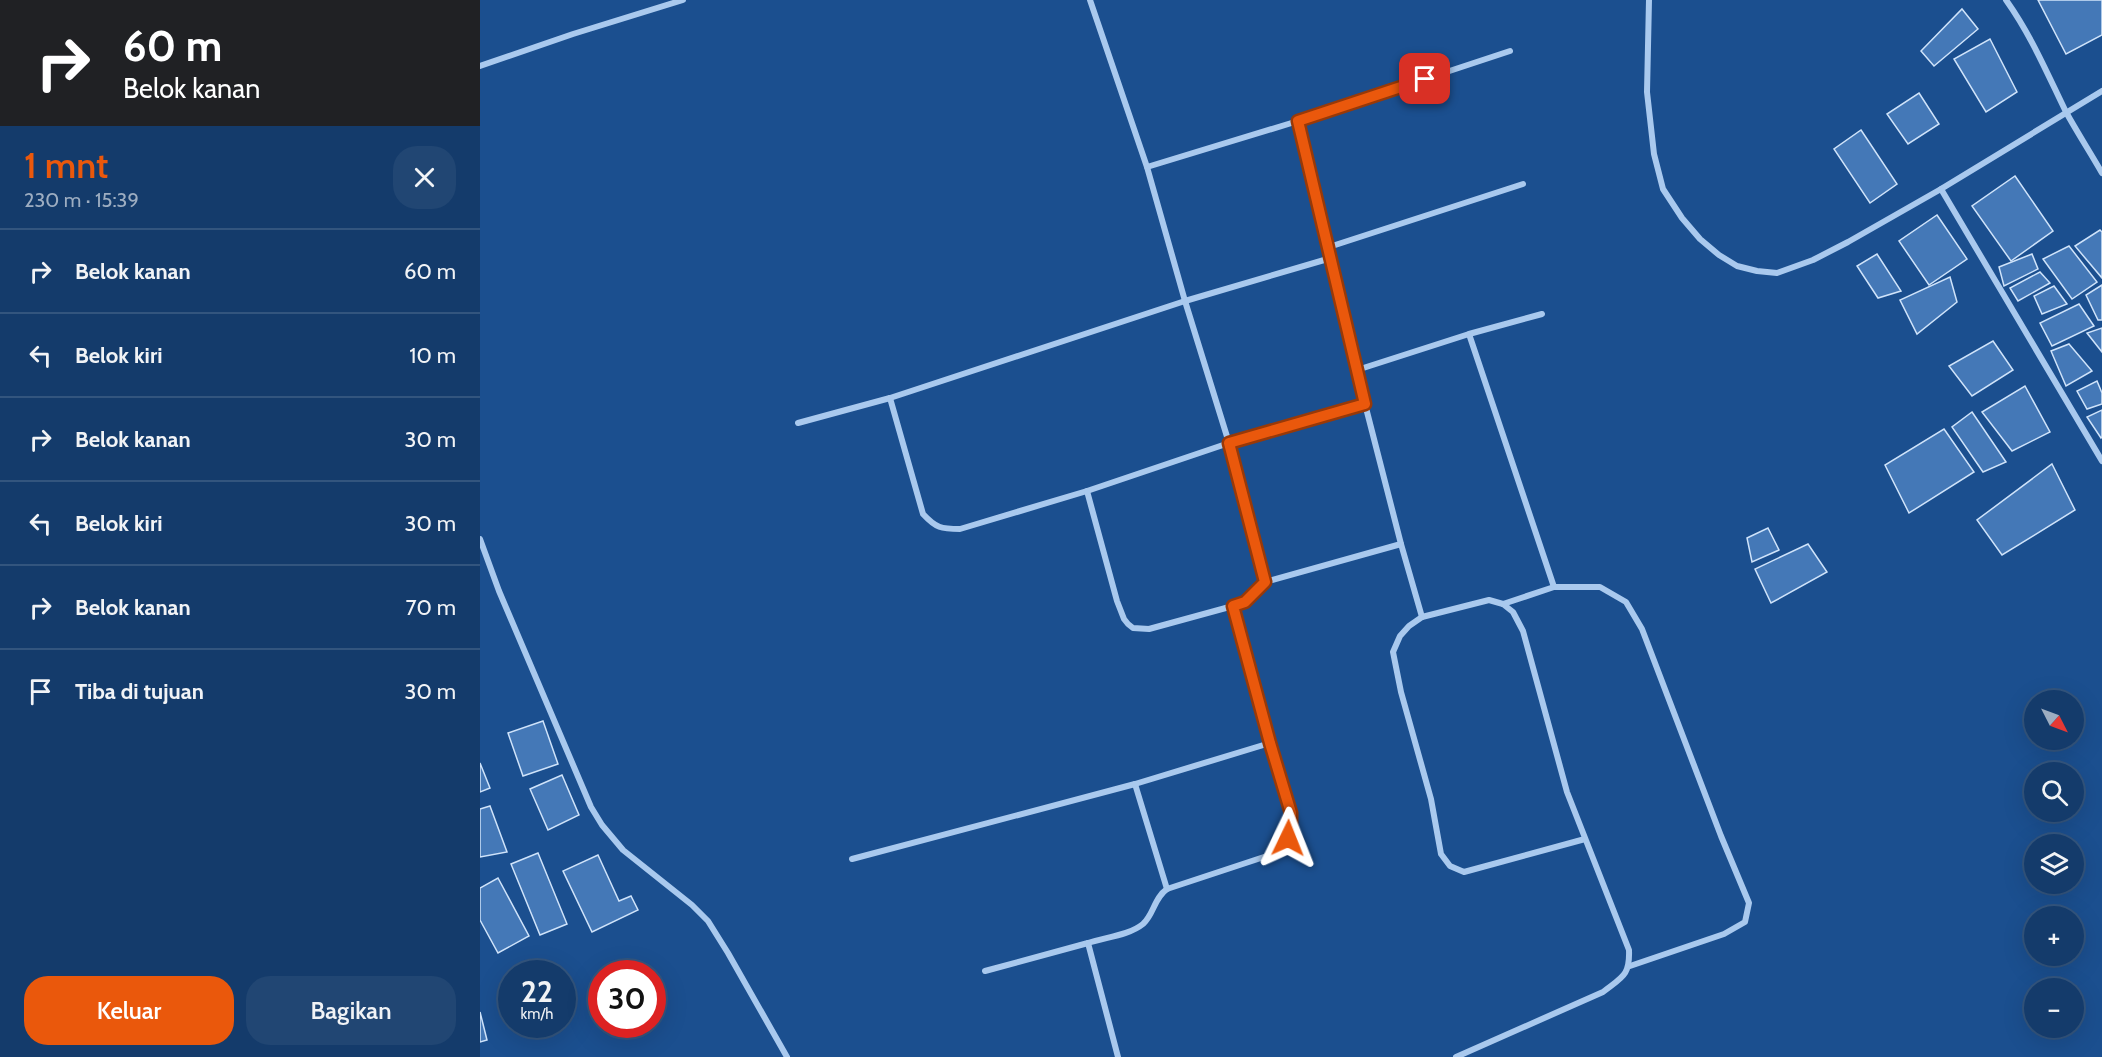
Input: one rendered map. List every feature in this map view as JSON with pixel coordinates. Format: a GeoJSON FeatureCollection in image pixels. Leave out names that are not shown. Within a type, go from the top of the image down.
{"type":"FeatureCollection","features":[{"type":"Feature","properties":{"kind":"street"},"geometry":{"type":"LineString","coordinates":[[480,66],[683,0]]}},
{"type":"Feature","properties":{"kind":"street"},"geometry":{"type":"LineString","coordinates":[[1090,0],[1147,167],[1229,443],[1265,582]]}},
{"type":"Feature","properties":{"kind":"street"},"geometry":{"type":"LineString","coordinates":[[1649,0],[1647,92],[1654,154],[1663,189],[1682,218],[1700,239],[1737,266],[1757,271],[1777,273],[1813,260],[1941,189],[2102,91]]}},
{"type":"Feature","properties":{"kind":"street"},"geometry":{"type":"LineString","coordinates":[[2006,0],[2019,19],[2043,62],[2067,113],[2102,172]]}},
{"type":"Feature","properties":{"kind":"street"},"geometry":{"type":"LineString","coordinates":[[1147,167],[1298,121],[1510,51]]}},
{"type":"Feature","properties":{"kind":"street"},"geometry":{"type":"LineString","coordinates":[[1298,121],[1365,404],[1422,617]]}},
{"type":"Feature","properties":{"kind":"street"},"geometry":{"type":"LineString","coordinates":[[1329,248],[1523,184]]}},
{"type":"Feature","properties":{"kind":"street"},"geometry":{"type":"LineString","coordinates":[[1941,189],[2102,461]]}},
{"type":"Feature","properties":{"kind":"street"},"geometry":{"type":"LineString","coordinates":[[798,423],[890,398],[1185,301],[1331,258]]}},
{"type":"Feature","properties":{"kind":"street"},"geometry":{"type":"LineString","coordinates":[[1357,370],[1469,334],[1542,314]]}},
{"type":"Feature","properties":{"kind":"street"},"geometry":{"type":"LineString","coordinates":[[1469,334],[1554,587]]}},
{"type":"Feature","properties":{"kind":"street"},"geometry":{"type":"LineString","coordinates":[[890,398],[923,514],[932,524],[943,529],[960,530],[1087,491],[1229,443],[1365,404]]}},
{"type":"Feature","properties":{"kind":"street"},"geometry":{"type":"LineString","coordinates":[[1087,491],[1117,601],[1124,619],[1133,628],[1149,629],[1233,606],[1245,602],[1265,582],[1401,544]]}},
{"type":"Feature","properties":{"kind":"street"},"geometry":{"type":"LineString","coordinates":[[480,539],[499,591],[591,807],[602,825],[623,850],[708,921],[787,1057]]}},
{"type":"Feature","properties":{"kind":"street"},"geometry":{"type":"LineString","coordinates":[[1503,604],[1554,587],[1600,587],[1626,602],[1642,629],[1749,903],[1745,922],[1724,934],[1630,966]]}},
{"type":"Feature","properties":{"kind":"street"},"geometry":{"type":"LineString","coordinates":[[1456,1057],[1603,992],[1624,976],[1630,966],[1629,950],[1586,839],[1567,792],[1523,631],[1513,612],[1503,604],[1489,600],[1422,617],[1408,626],[1400,636],[1393,652],[1401,692],[1431,799],[1441,855],[1450,866],[1464,872],[1586,839]]}},
{"type":"Feature","properties":{"kind":"street"},"geometry":{"type":"LineString","coordinates":[[986,971],[1131,930],[1142,924],[1150,915],[1159,894],[1167,888],[1270,855],[1282,847],[1291,828],[1291,813],[1233,606]]}},
{"type":"Feature","properties":{"kind":"street"},"geometry":{"type":"LineString","coordinates":[[852,859],[1135,784],[1270,743]]}},
{"type":"Feature","properties":{"kind":"street"},"geometry":{"type":"LineString","coordinates":[[1135,784],[1167,888]]}},
{"type":"Feature","properties":{"kind":"street"},"geometry":{"type":"LineString","coordinates":[[1088,943],[1118,1057]]}},
{"type":"Feature","properties":{"kind":"building"},"geometry":{"type":"Polygon","coordinates":[[[2038,0],[2102,0],[2102,35],[2066,54],[2038,0]]]}},
{"type":"Feature","properties":{"kind":"building"},"geometry":{"type":"Polygon","coordinates":[[[1962,9],[1978,29],[1934,66],[1921,51],[1962,9]]]}},
{"type":"Feature","properties":{"kind":"building"},"geometry":{"type":"Polygon","coordinates":[[[1990,39],[2017,92],[1986,112],[1954,59],[1990,39]]]}},
{"type":"Feature","properties":{"kind":"building"},"geometry":{"type":"Polygon","coordinates":[[[1919,93],[1939,124],[1908,144],[1887,114],[1919,93]]]}},
{"type":"Feature","properties":{"kind":"building"},"geometry":{"type":"Polygon","coordinates":[[[1861,130],[1897,184],[1870,203],[1834,149],[1861,130]]]}},
{"type":"Feature","properties":{"kind":"building"},"geometry":{"type":"Polygon","coordinates":[[[2015,176],[2053,231],[2011,261],[1972,206],[2015,176]]]}},
{"type":"Feature","properties":{"kind":"building"},"geometry":{"type":"Polygon","coordinates":[[[1937,215],[1967,259],[1929,285],[1899,241],[1937,215]]]}},
{"type":"Feature","properties":{"kind":"building"},"geometry":{"type":"Polygon","coordinates":[[[2100,230],[2102,232],[2102,278],[2075,246],[2100,230]]]}},
{"type":"Feature","properties":{"kind":"building"},"geometry":{"type":"Polygon","coordinates":[[[2069,246],[2097,282],[2072,299],[2043,259],[2069,246]]]}},
{"type":"Feature","properties":{"kind":"building"},"geometry":{"type":"Polygon","coordinates":[[[1877,254],[1901,291],[1878,298],[1857,266],[1877,254]]]}},
{"type":"Feature","properties":{"kind":"building"},"geometry":{"type":"Polygon","coordinates":[[[2032,254],[2038,269],[2004,286],[1999,267],[2032,254]]]}},
{"type":"Feature","properties":{"kind":"building"},"geometry":{"type":"Polygon","coordinates":[[[2040,272],[2050,283],[2018,301],[2010,288],[2040,272]]]}},
{"type":"Feature","properties":{"kind":"building"},"geometry":{"type":"Polygon","coordinates":[[[1950,277],[1957,302],[1917,334],[1900,300],[1950,277]]]}},
{"type":"Feature","properties":{"kind":"building"},"geometry":{"type":"Polygon","coordinates":[[[2102,285],[2102,320],[2098,320],[2086,295],[2102,285]]]}},
{"type":"Feature","properties":{"kind":"building"},"geometry":{"type":"Polygon","coordinates":[[[2054,286],[2067,304],[2042,314],[2034,296],[2054,286]]]}},
{"type":"Feature","properties":{"kind":"building"},"geometry":{"type":"Polygon","coordinates":[[[2079,304],[2094,326],[2052,346],[2040,323],[2079,304]]]}},
{"type":"Feature","properties":{"kind":"building"},"geometry":{"type":"Polygon","coordinates":[[[2102,328],[2102,352],[2087,333],[2102,328]]]}},
{"type":"Feature","properties":{"kind":"building"},"geometry":{"type":"Polygon","coordinates":[[[1993,341],[2013,370],[1972,396],[1949,366],[1993,341]]]}},
{"type":"Feature","properties":{"kind":"building"},"geometry":{"type":"Polygon","coordinates":[[[2069,344],[2092,371],[2066,386],[2051,351],[2069,344]]]}},
{"type":"Feature","properties":{"kind":"building"},"geometry":{"type":"Polygon","coordinates":[[[2097,381],[2102,393],[2102,404],[2087,409],[2077,391],[2097,381]]]}},
{"type":"Feature","properties":{"kind":"building"},"geometry":{"type":"Polygon","coordinates":[[[2025,386],[2050,432],[2012,451],[1982,412],[2025,386]]]}},
{"type":"Feature","properties":{"kind":"building"},"geometry":{"type":"Polygon","coordinates":[[[2102,410],[2102,437],[2101,438],[2087,417],[2102,410]]]}},
{"type":"Feature","properties":{"kind":"building"},"geometry":{"type":"Polygon","coordinates":[[[1972,412],[2006,462],[1983,472],[1952,427],[1972,412]]]}},
{"type":"Feature","properties":{"kind":"building"},"geometry":{"type":"Polygon","coordinates":[[[1944,429],[1974,472],[1909,513],[1885,465],[1944,429]]]}},
{"type":"Feature","properties":{"kind":"building"},"geometry":{"type":"Polygon","coordinates":[[[2052,464],[2075,510],[2002,555],[1977,520],[2052,464]]]}},
{"type":"Feature","properties":{"kind":"building"},"geometry":{"type":"Polygon","coordinates":[[[1768,528],[1779,550],[1752,562],[1747,538],[1768,528]]]}},
{"type":"Feature","properties":{"kind":"building"},"geometry":{"type":"Polygon","coordinates":[[[1808,544],[1827,572],[1771,603],[1755,569],[1808,544]]]}},
{"type":"Feature","properties":{"kind":"building"},"geometry":{"type":"Polygon","coordinates":[[[543,721],[558,764],[523,776],[508,733],[543,721]]]}},
{"type":"Feature","properties":{"kind":"building"},"geometry":{"type":"Polygon","coordinates":[[[480,763],[490,788],[480,792],[480,763]]]}},
{"type":"Feature","properties":{"kind":"building"},"geometry":{"type":"Polygon","coordinates":[[[562,775],[579,815],[548,830],[530,789],[562,775]]]}},
{"type":"Feature","properties":{"kind":"building"},"geometry":{"type":"Polygon","coordinates":[[[490,806],[507,852],[480,857],[480,809],[490,806]]]}},
{"type":"Feature","properties":{"kind":"building"},"geometry":{"type":"Polygon","coordinates":[[[538,853],[567,924],[540,935],[511,864],[538,853]]]}},
{"type":"Feature","properties":{"kind":"building"},"geometry":{"type":"Polygon","coordinates":[[[598,855],[619,901],[631,896],[638,910],[592,932],[563,871],[598,855]]]}},
{"type":"Feature","properties":{"kind":"building"},"geometry":{"type":"Polygon","coordinates":[[[498,878],[529,936],[498,953],[480,920],[480,888],[498,878]]]}},
{"type":"Feature","properties":{"kind":"building"},"geometry":{"type":"Polygon","coordinates":[[[480,1012],[487,1040],[480,1042],[480,1012]]]}},
{"type":"Feature","properties":{"kind":"route"},"geometry":{"type":"LineString","coordinates":[[1288,838],[1291,813],[1233,606],[1245,602],[1265,582],[1229,443],[1365,404],[1298,121],[1425,79]]}}]}
